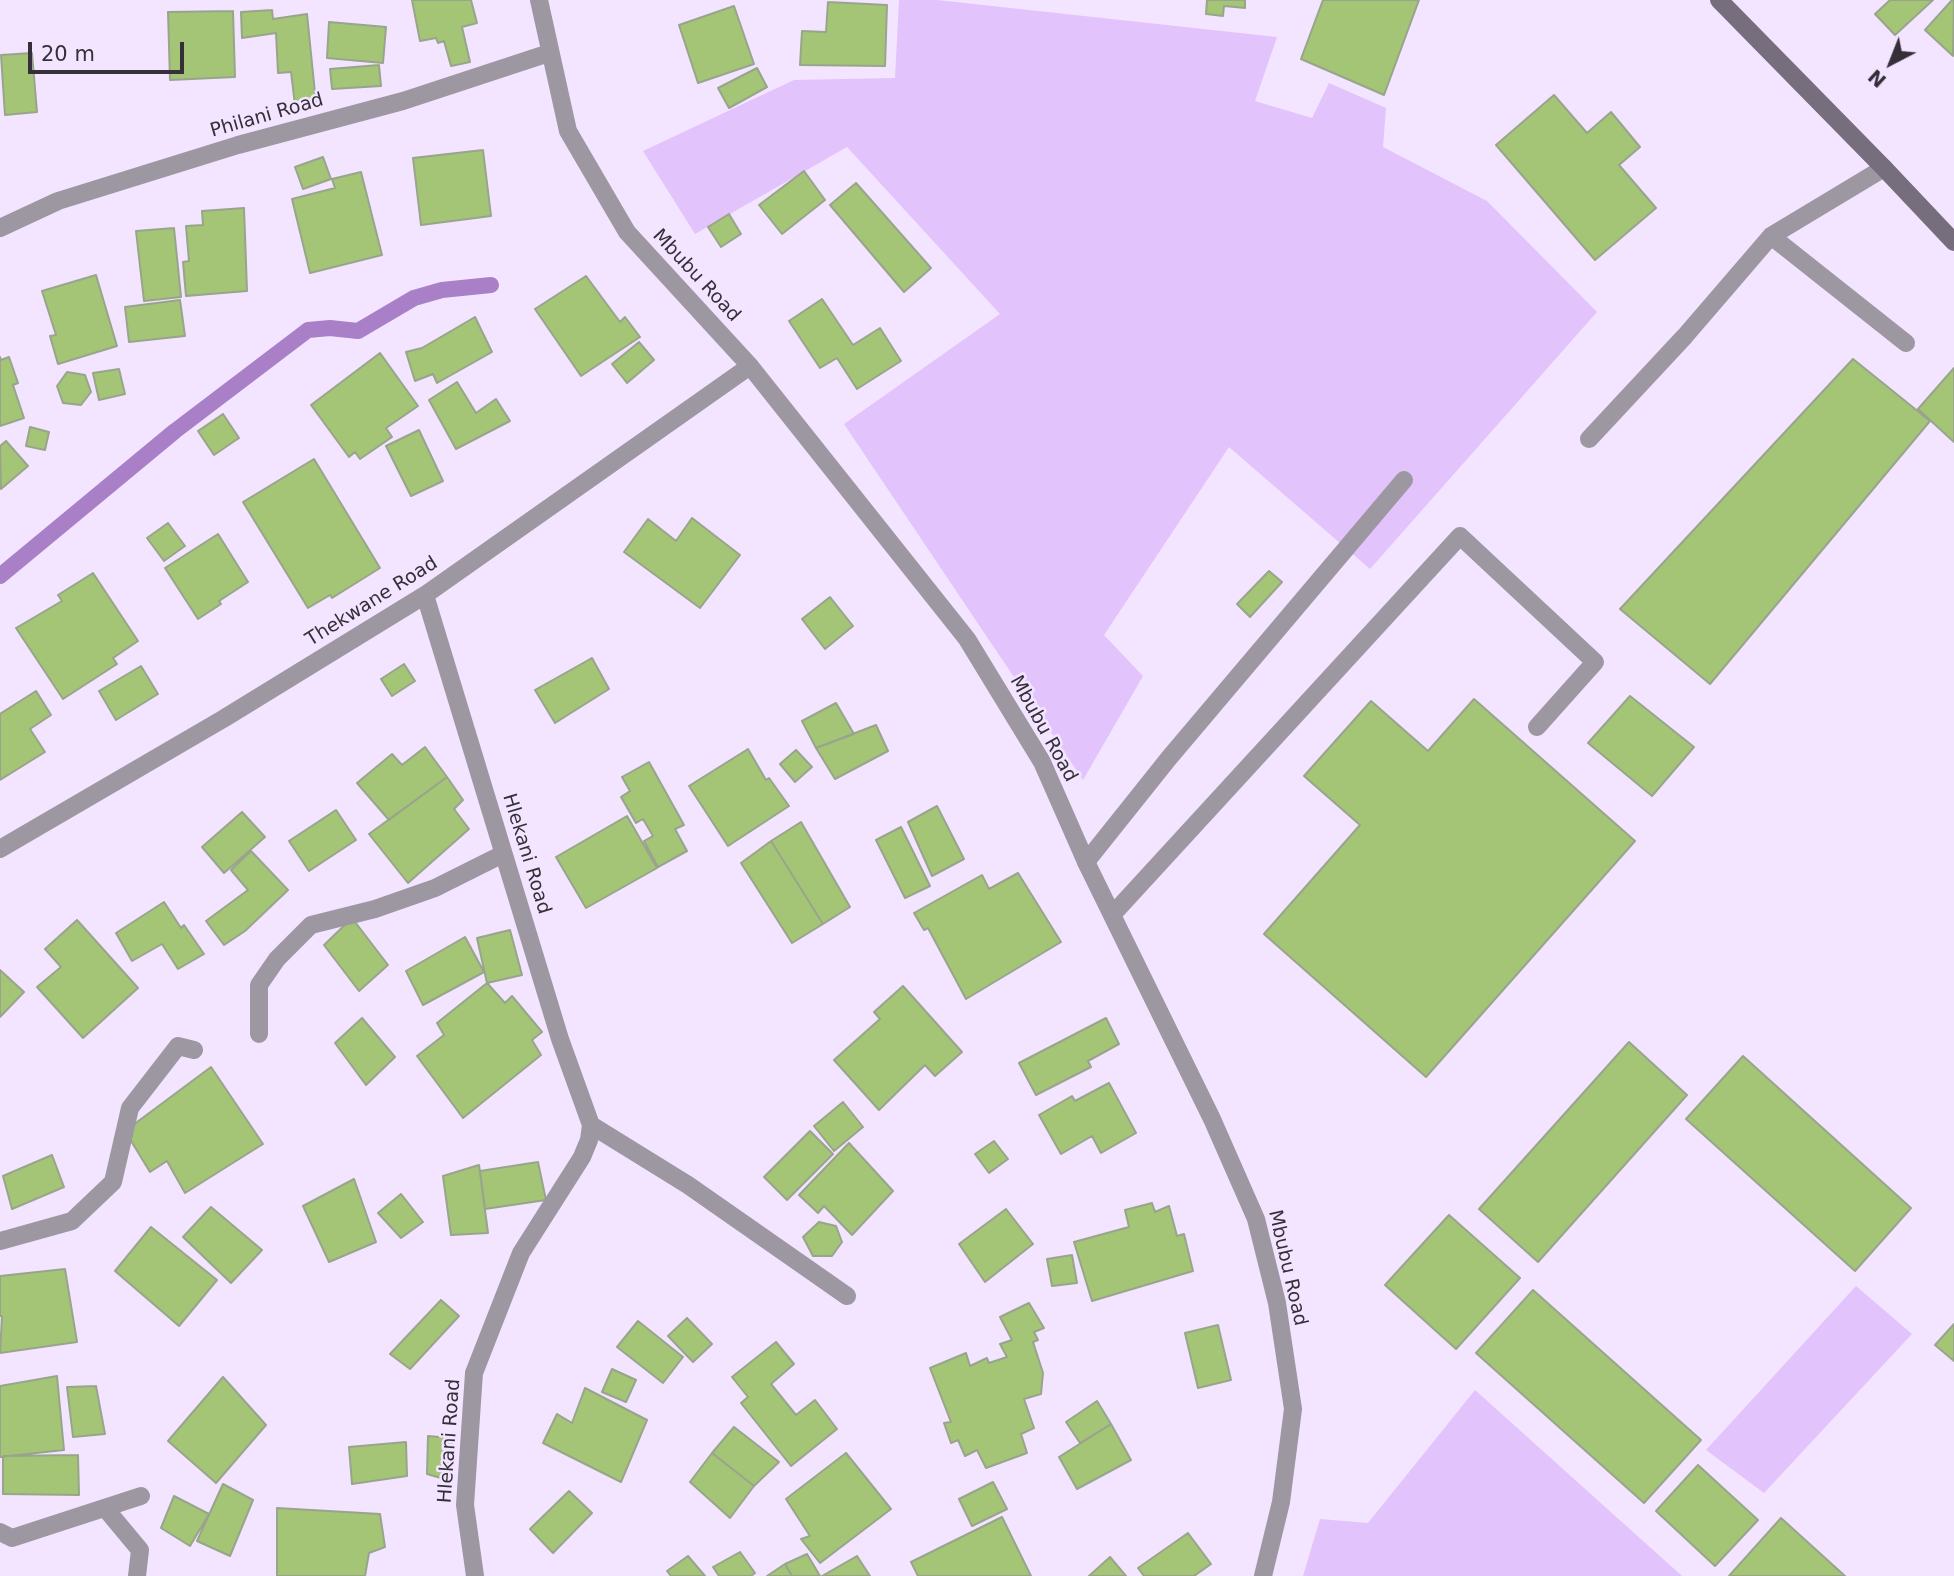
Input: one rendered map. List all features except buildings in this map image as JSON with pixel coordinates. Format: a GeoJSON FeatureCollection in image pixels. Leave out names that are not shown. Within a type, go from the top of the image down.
{"type":"FeatureCollection","features":[{"type":"Feature","properties":{"kind":"main road"},"geometry":{"type":"LineString","coordinates":[[1719,0],[1954,242]]}},
{"type":"Feature","properties":{"kind":"street","name":"Mbubu Road"},"geometry":{"type":"LineString","coordinates":[[539,0],[568,131],[627,232],[750,366],[967,639],[1042,762],[1086,862],[1212,1119],[1256,1219],[1277,1303],[1293,1409],[1281,1502],[1263,1576]]}},
{"type":"Feature","properties":{"kind":"street","name":"Philani Road"},"geometry":{"type":"LineString","coordinates":[[0,228],[58,201],[238,145],[403,101],[549,53]]}},
{"type":"Feature","properties":{"kind":"street"},"geometry":{"type":"LineString","coordinates":[[1589,439],[1685,336],[1771,236],[1884,168]]}},
{"type":"Feature","properties":{"kind":"street"},"geometry":{"type":"LineString","coordinates":[[1771,236],[1906,343]]}},
{"type":"Feature","properties":{"kind":"street","name":"Thekwane Road"},"geometry":{"type":"LineString","coordinates":[[0,849],[223,719],[425,594],[750,366]]}},
{"type":"Feature","properties":{"kind":"street"},"geometry":{"type":"LineString","coordinates":[[1086,862],[1169,758],[1404,480]]}},
{"type":"Feature","properties":{"kind":"street"},"geometry":{"type":"LineString","coordinates":[[1112,915],[1460,536],[1595,662],[1537,727]]}},
{"type":"Feature","properties":{"kind":"street","name":"Hlekani Road"},"geometry":{"type":"LineString","coordinates":[[425,594],[560,1039],[591,1125],[589,1140],[582,1157],[521,1253],[474,1373],[465,1505],[475,1576]]}},
{"type":"Feature","properties":{"kind":"street"},"geometry":{"type":"LineString","coordinates":[[259,1034],[259,985],[277,960],[311,925],[375,909],[435,888],[503,854]]}},
{"type":"Feature","properties":{"kind":"street"},"geometry":{"type":"LineString","coordinates":[[0,1241],[72,1221],[113,1182],[130,1108],[178,1046],[194,1050]]}},
{"type":"Feature","properties":{"kind":"street"},"geometry":{"type":"LineString","coordinates":[[591,1125],[688,1185],[848,1296]]}},
{"type":"Feature","properties":{"kind":"street"},"geometry":{"type":"LineString","coordinates":[[4,1538],[141,1496]]}},
{"type":"Feature","properties":{"kind":"street"},"geometry":{"type":"LineString","coordinates":[[105,1508],[140,1550],[137,1576]]}},
{"type":"Feature","properties":{"kind":"shaded area"},"geometry":{"type":"Polygon","coordinates":[[[899,0],[937,0],[1277,37],[1255,101],[1312,118],[1329,83],[1386,108],[1383,147],[1487,201],[1597,312],[1370,569],[1229,447],[1104,635],[1143,676],[1083,780],[844,424],[1000,314],[847,147],[695,234],[643,151],[794,80],[895,78],[899,0]]]}},
{"type":"Feature","properties":{"kind":"shaded area"},"geometry":{"type":"Polygon","coordinates":[[[1856,1286],[1912,1334],[1764,1493],[1706,1450],[1856,1286]]]}},
{"type":"Feature","properties":{"kind":"shaded area"},"geometry":{"type":"Polygon","coordinates":[[[1475,1390],[1682,1576],[1303,1576],[1320,1519],[1368,1523],[1475,1390]]]}},
{"type":"Feature","properties":{"kind":"waterway"},"geometry":{"type":"LineString","coordinates":[[0,576],[175,431],[308,330],[330,328],[358,331],[414,298],[442,290],[491,285]]}}]}
